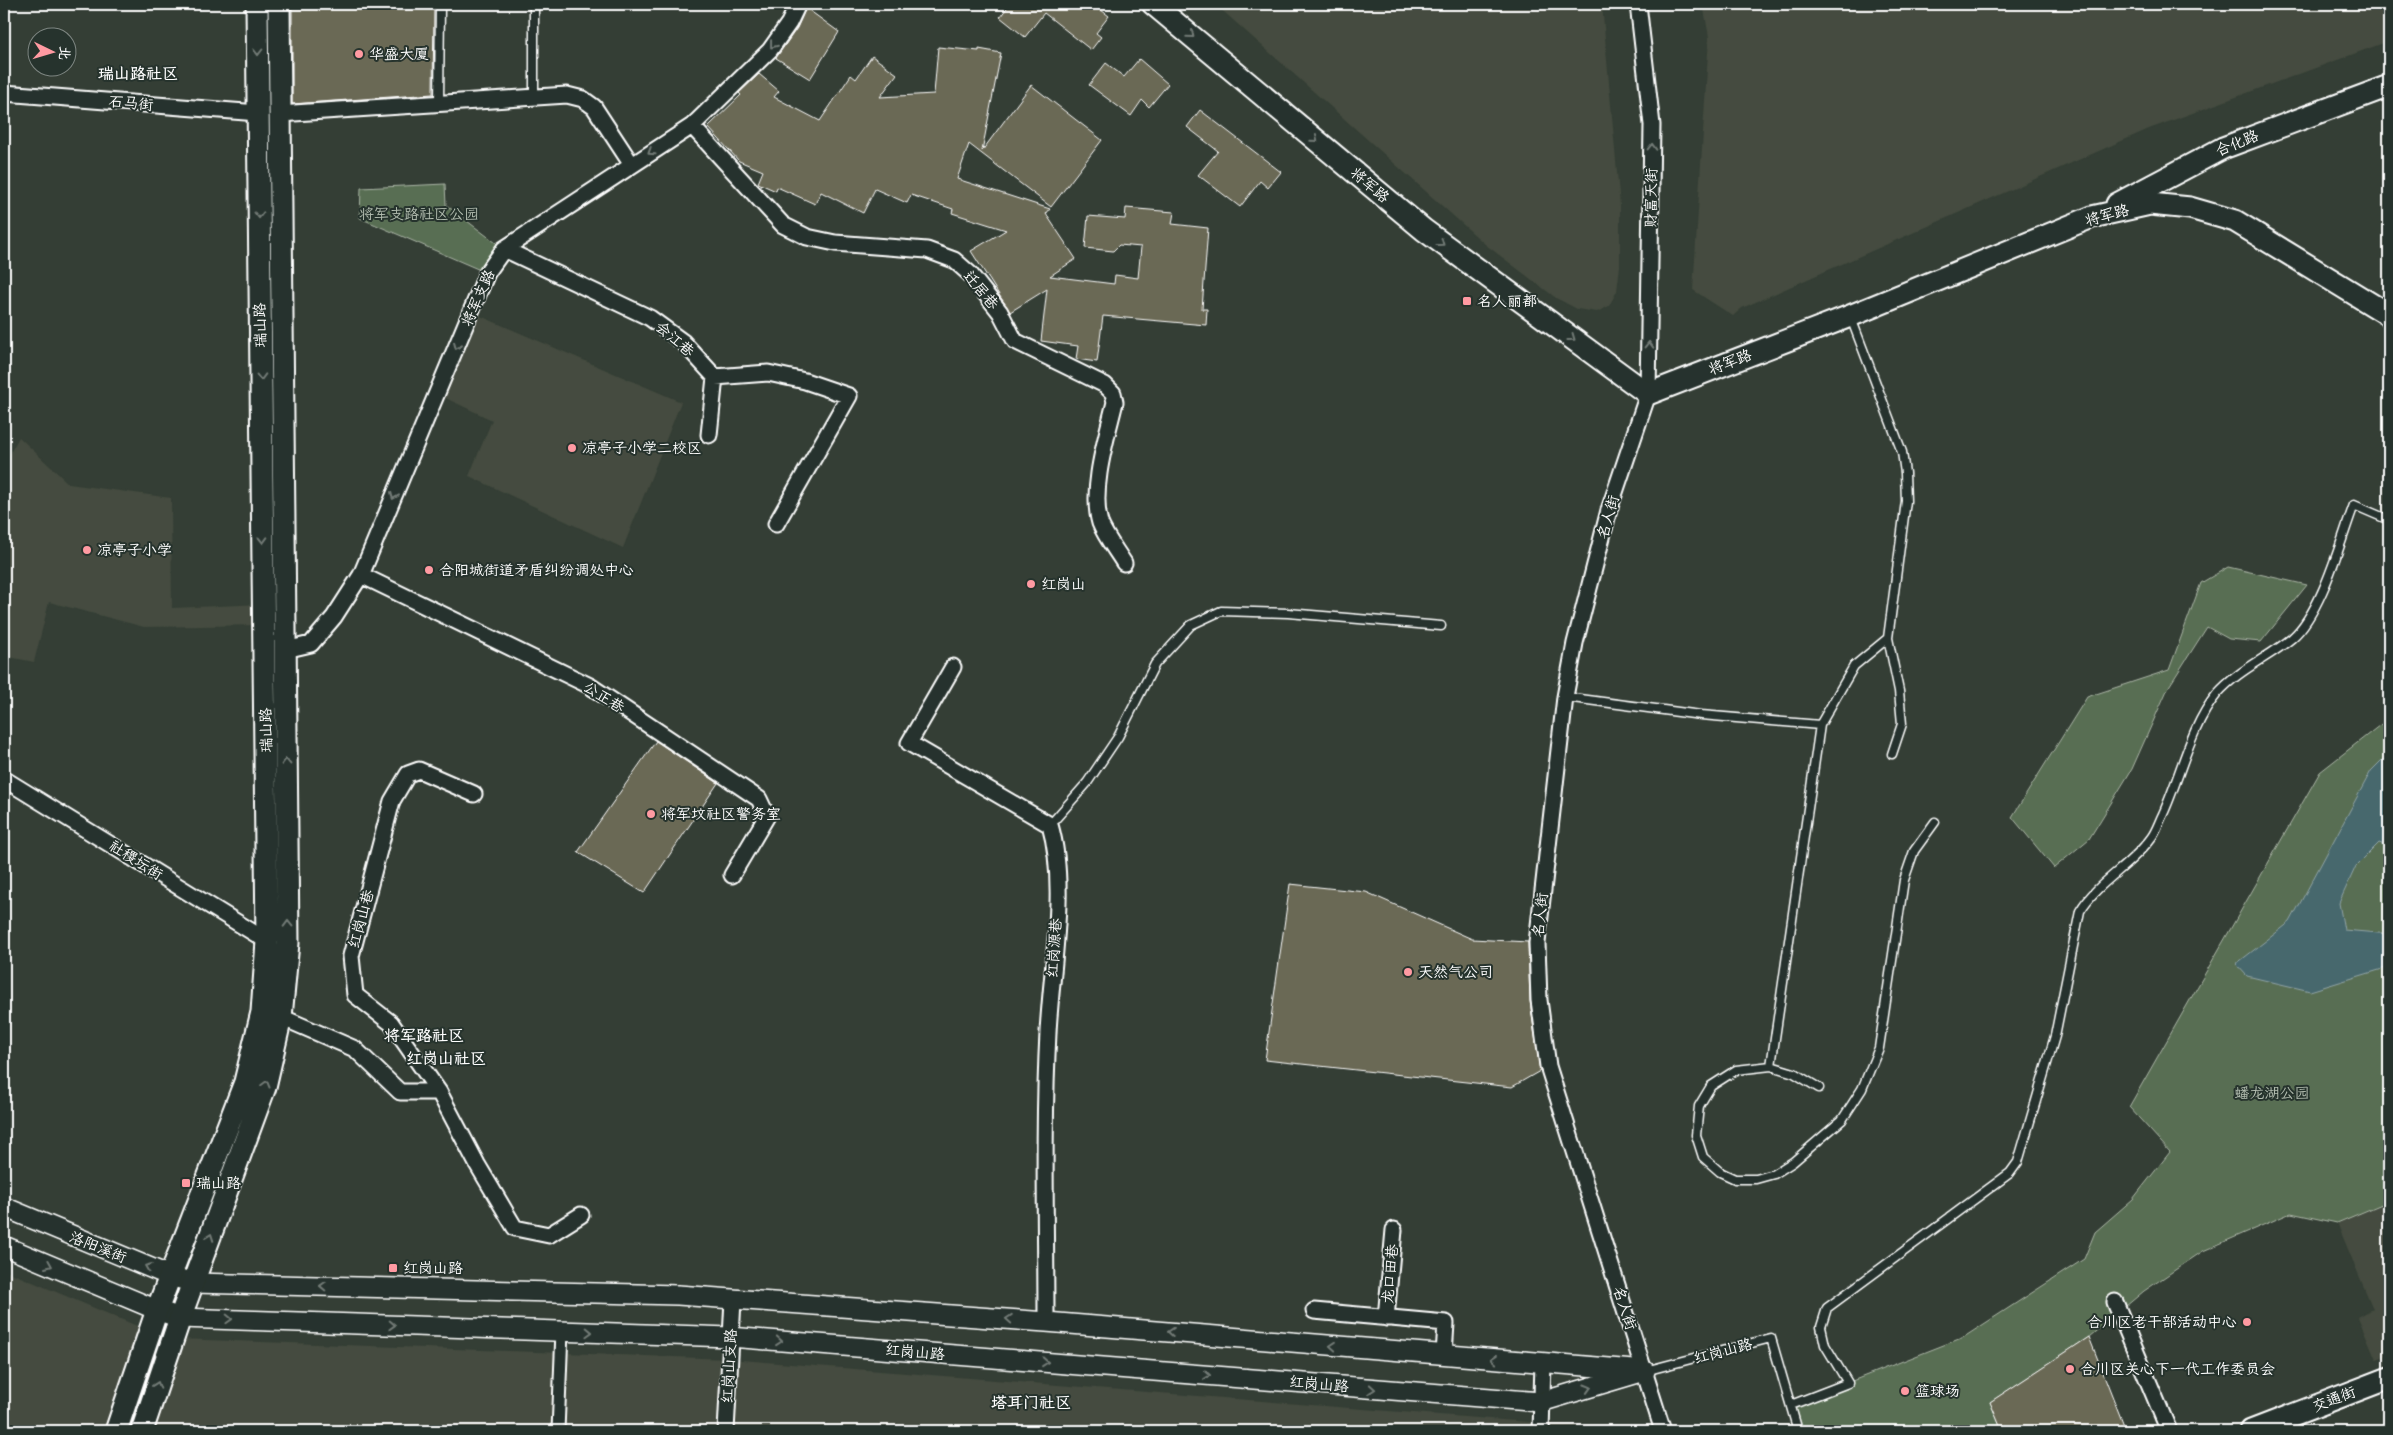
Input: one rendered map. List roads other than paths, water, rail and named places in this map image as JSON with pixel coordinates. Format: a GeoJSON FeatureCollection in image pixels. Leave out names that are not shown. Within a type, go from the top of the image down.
{"type":"FeatureCollection","features":[{"type":"Feature","properties":{"kind":"main road","name":"瑞山路"},"geometry":{"type":"LineString","coordinates":[[116,1431],[157,1310],[246,1082],[262,1012],[268,941],[258,4]]}},
{"type":"Feature","properties":{"kind":"main road","name":"瑞山路"},"geometry":{"type":"LineString","coordinates":[[142,1431],[180,1318],[266,1087],[281,1017],[288,943],[279,4]]}},
{"type":"Feature","properties":{"kind":"main road","name":"将军路"},"geometry":{"type":"LineString","coordinates":[[1153,4],[1424,230],[1648,394],[1850,316],[2092,217],[2150,204],[2190,208],[2235,221],[2389,315]]}},
{"type":"Feature","properties":{"kind":"main road","name":"合化路"},"geometry":{"type":"LineString","coordinates":[[2092,217],[2223,148],[2389,86]]}},
{"type":"Feature","properties":{"kind":"main road","name":"交通街"},"geometry":{"type":"LineString","coordinates":[[2252,1431],[2389,1378]]}},
{"type":"Feature","properties":{"kind":"street","name":"将军支路"},"geometry":{"type":"LineString","coordinates":[[285,650],[311,644],[334,617],[361,575],[488,273],[504,249],[692,126],[770,50],[789,23],[798,4]]}},
{"type":"Feature","properties":{"kind":"street","name":"财富天街"},"geometry":{"type":"LineString","coordinates":[[1638,4],[1652,125],[1648,394]]}},
{"type":"Feature","properties":{"kind":"street","name":"石马街"},"geometry":{"type":"LineString","coordinates":[[4,93],[258,113]]}},
{"type":"Feature","properties":{"kind":"street"},"geometry":{"type":"LineString","coordinates":[[279,114],[567,95],[583,99],[594,107],[632,164]]}},
{"type":"Feature","properties":{"kind":"street","name":"迁居巷"},"geometry":{"type":"LineString","coordinates":[[692,126],[783,225],[807,237],[836,243],[927,250],[954,260],[970,274],[1000,312],[1006,327],[1015,341],[1105,385],[1113,393],[1115,402],[1100,473],[1097,503],[1100,524],[1124,563]]}},
{"type":"Feature","properties":{"kind":"street","name":"会江巷"},"geometry":{"type":"LineString","coordinates":[[504,249],[650,318],[683,342],[715,377]]}},
{"type":"Feature","properties":{"kind":"street"},"geometry":{"type":"LineString","coordinates":[[709,436],[715,377],[768,373],[805,381],[849,396],[776,524]]}},
{"type":"Feature","properties":{"kind":"street","name":"名人街"},"geometry":{"type":"LineString","coordinates":[[1648,394],[1609,510],[1575,643],[1565,697],[1537,943],[1538,1000],[1548,1066],[1663,1431]]}},
{"type":"Feature","properties":{"kind":"street","name":"公正巷"},"geometry":{"type":"LineString","coordinates":[[361,575],[590,686],[759,799],[767,816],[732,875]]}},
{"type":"Feature","properties":{"kind":"street"},"geometry":{"type":"LineString","coordinates":[[953,667],[908,743],[1050,825]]}},
{"type":"Feature","properties":{"kind":"street","name":"红岗山巷"},"geometry":{"type":"LineString","coordinates":[[474,794],[419,770],[408,774],[392,802],[351,956],[355,995],[391,1023],[438,1092],[477,1164],[515,1228],[549,1235],[582,1215]]}},
{"type":"Feature","properties":{"kind":"street","name":"社稷坛街"},"geometry":{"type":"LineString","coordinates":[[4,779],[268,941]]}},
{"type":"Feature","properties":{"kind":"street","name":"红岗源巷"},"geometry":{"type":"LineString","coordinates":[[1046,1322],[1045,1106],[1058,893],[1056,849],[1050,825]]}},
{"type":"Feature","properties":{"kind":"street"},"geometry":{"type":"LineString","coordinates":[[281,1017],[355,1050],[400,1092],[438,1092]]}},
{"type":"Feature","properties":{"kind":"street","name":"洛阳溪街"},"geometry":{"type":"LineString","coordinates":[[4,1208],[170,1276],[194,1283]]}},
{"type":"Feature","properties":{"kind":"street","name":"龙口田巷"},"geometry":{"type":"LineString","coordinates":[[1386,1318],[1394,1230]]}},
{"type":"Feature","properties":{"kind":"street"},"geometry":{"type":"LineString","coordinates":[[4,1246],[180,1318]]}},
{"type":"Feature","properties":{"kind":"street","name":"红岗山路"},"geometry":{"type":"LineString","coordinates":[[194,1283],[678,1295],[1046,1322],[1645,1371]]}},
{"type":"Feature","properties":{"kind":"street","name":"红岗山支路"},"geometry":{"type":"LineString","coordinates":[[726,1431],[733,1300]]}},
{"type":"Feature","properties":{"kind":"street"},"geometry":{"type":"LineString","coordinates":[[2115,1302],[2169,1431]]}},
{"type":"Feature","properties":{"kind":"street","name":"龙口田巷"},"geometry":{"type":"LineString","coordinates":[[1314,1311],[1446,1323],[1444,1355]]}},
{"type":"Feature","properties":{"kind":"street","name":"红岗山路"},"geometry":{"type":"LineString","coordinates":[[180,1318],[730,1337],[1541,1402],[1645,1371]]}},
{"type":"Feature","properties":{"kind":"street"},"geometry":{"type":"LineString","coordinates":[[558,1431],[562,1331]]}},
{"type":"Feature","properties":{"kind":"street"},"geometry":{"type":"LineString","coordinates":[[1541,1431],[1543,1363]]}},
{"type":"Feature","properties":{"kind":"lane"},"geometry":{"type":"LineString","coordinates":[[439,104],[440,4]]}},
{"type":"Feature","properties":{"kind":"lane"},"geometry":{"type":"LineString","coordinates":[[534,4],[534,97]]}},
{"type":"Feature","properties":{"kind":"lane"},"geometry":{"type":"LineString","coordinates":[[1850,316],[1902,452],[1905,474],[1906,502],[1888,638],[1899,691],[1902,724],[1892,754]]}},
{"type":"Feature","properties":{"kind":"lane"},"geometry":{"type":"LineString","coordinates":[[1798,1431],[1791,1405],[1848,1383],[1825,1345],[1821,1327],[1827,1308],[2010,1173],[2018,1162],[2055,1036],[2080,910],[2088,897],[2129,863],[2152,838],[2200,723],[2216,695],[2238,674],[2294,636],[2311,613],[2326,582],[2354,505],[2389,520]]}},
{"type":"Feature","properties":{"kind":"lane"},"geometry":{"type":"LineString","coordinates":[[1050,825],[1087,783],[1118,737],[1155,664],[1191,625],[1221,611],[1288,613],[1441,626]]}},
{"type":"Feature","properties":{"kind":"lane"},"geometry":{"type":"LineString","coordinates":[[1771,1066],[1820,725],[1854,666],[1888,638]]}},
{"type":"Feature","properties":{"kind":"lane"},"geometry":{"type":"LineString","coordinates":[[1565,697],[1701,715],[1820,725]]}},
{"type":"Feature","properties":{"kind":"lane"},"geometry":{"type":"LineString","coordinates":[[1818,1088],[1794,1073],[1771,1066],[1736,1070],[1711,1086],[1699,1106],[1696,1135],[1703,1157],[1720,1172],[1735,1179],[1756,1179],[1774,1174],[1793,1162],[1842,1120],[1862,1089],[1879,1048],[1904,880],[1914,851],[1935,822]]}},
{"type":"Feature","properties":{"kind":"lane","name":"红岗山路"},"geometry":{"type":"LineString","coordinates":[[1645,1371],[1771,1338],[1791,1405]]}},
{"type":"Feature","properties":{"kind":"water"},"geometry":{"type":"Polygon","coordinates":[[[2389,753],[2389,858],[2385,845],[2379,843],[2356,866],[2339,903],[2344,930],[2389,934],[2389,967],[2310,991],[2247,976],[2236,964],[2290,922],[2371,771],[2389,753]]]}},
{"type":"Feature","properties":{"kind":"place","name":"华盛大厦"},"geometry":{"type":"Point","coordinates":[359,54]}},
{"type":"Feature","properties":{"kind":"place","name":"名人丽都"},"geometry":{"type":"Point","coordinates":[1467,301]}},
{"type":"Feature","properties":{"kind":"place","name":"凉亭子小学二校区"},"geometry":{"type":"Point","coordinates":[572,448]}},
{"type":"Feature","properties":{"kind":"place","name":"凉亭子小学"},"geometry":{"type":"Point","coordinates":[87,550]}},
{"type":"Feature","properties":{"kind":"place","name":"合阳城街道矛盾纠纷调处中心"},"geometry":{"type":"Point","coordinates":[429,570]}},
{"type":"Feature","properties":{"kind":"place","name":"红岗山"},"geometry":{"type":"Point","coordinates":[1031,584]}},
{"type":"Feature","properties":{"kind":"place","name":"将军坟社区警务室"},"geometry":{"type":"Point","coordinates":[651,814]}},
{"type":"Feature","properties":{"kind":"place","name":"天然气公司"},"geometry":{"type":"Point","coordinates":[1408,972]}},
{"type":"Feature","properties":{"kind":"place","name":"瑞山路"},"geometry":{"type":"Point","coordinates":[186,1183]}},
{"type":"Feature","properties":{"kind":"place","name":"红岗山路"},"geometry":{"type":"Point","coordinates":[393,1268]}},
{"type":"Feature","properties":{"kind":"place","name":"合川区老干部活动中心"},"geometry":{"type":"Point","coordinates":[2247,1322]}},
{"type":"Feature","properties":{"kind":"place","name":"合川区关心下一代工作委员会"},"geometry":{"type":"Point","coordinates":[2070,1369]}},
{"type":"Feature","properties":{"kind":"place","name":"篮球场"},"geometry":{"type":"Point","coordinates":[1905,1391]}},
{"type":"Feature","properties":{"kind":"district","name":"瑞山路社区"},"geometry":{"type":"Point","coordinates":[138,73]}},
{"type":"Feature","properties":{"kind":"district","name":"将军路社区"},"geometry":{"type":"Point","coordinates":[424,1035]}},
{"type":"Feature","properties":{"kind":"district","name":"红岗山社区"},"geometry":{"type":"Point","coordinates":[446,1058]}},
{"type":"Feature","properties":{"kind":"district","name":"塔耳门社区"},"geometry":{"type":"Point","coordinates":[1031,1402]}},
{"type":"Feature","properties":{"kind":"park label","name":"将军支路社区公园"},"geometry":{"type":"Point","coordinates":[419,214]}},
{"type":"Feature","properties":{"kind":"park label","name":"蟠龙湖公园"},"geometry":{"type":"Point","coordinates":[2272,1093]}}]}
